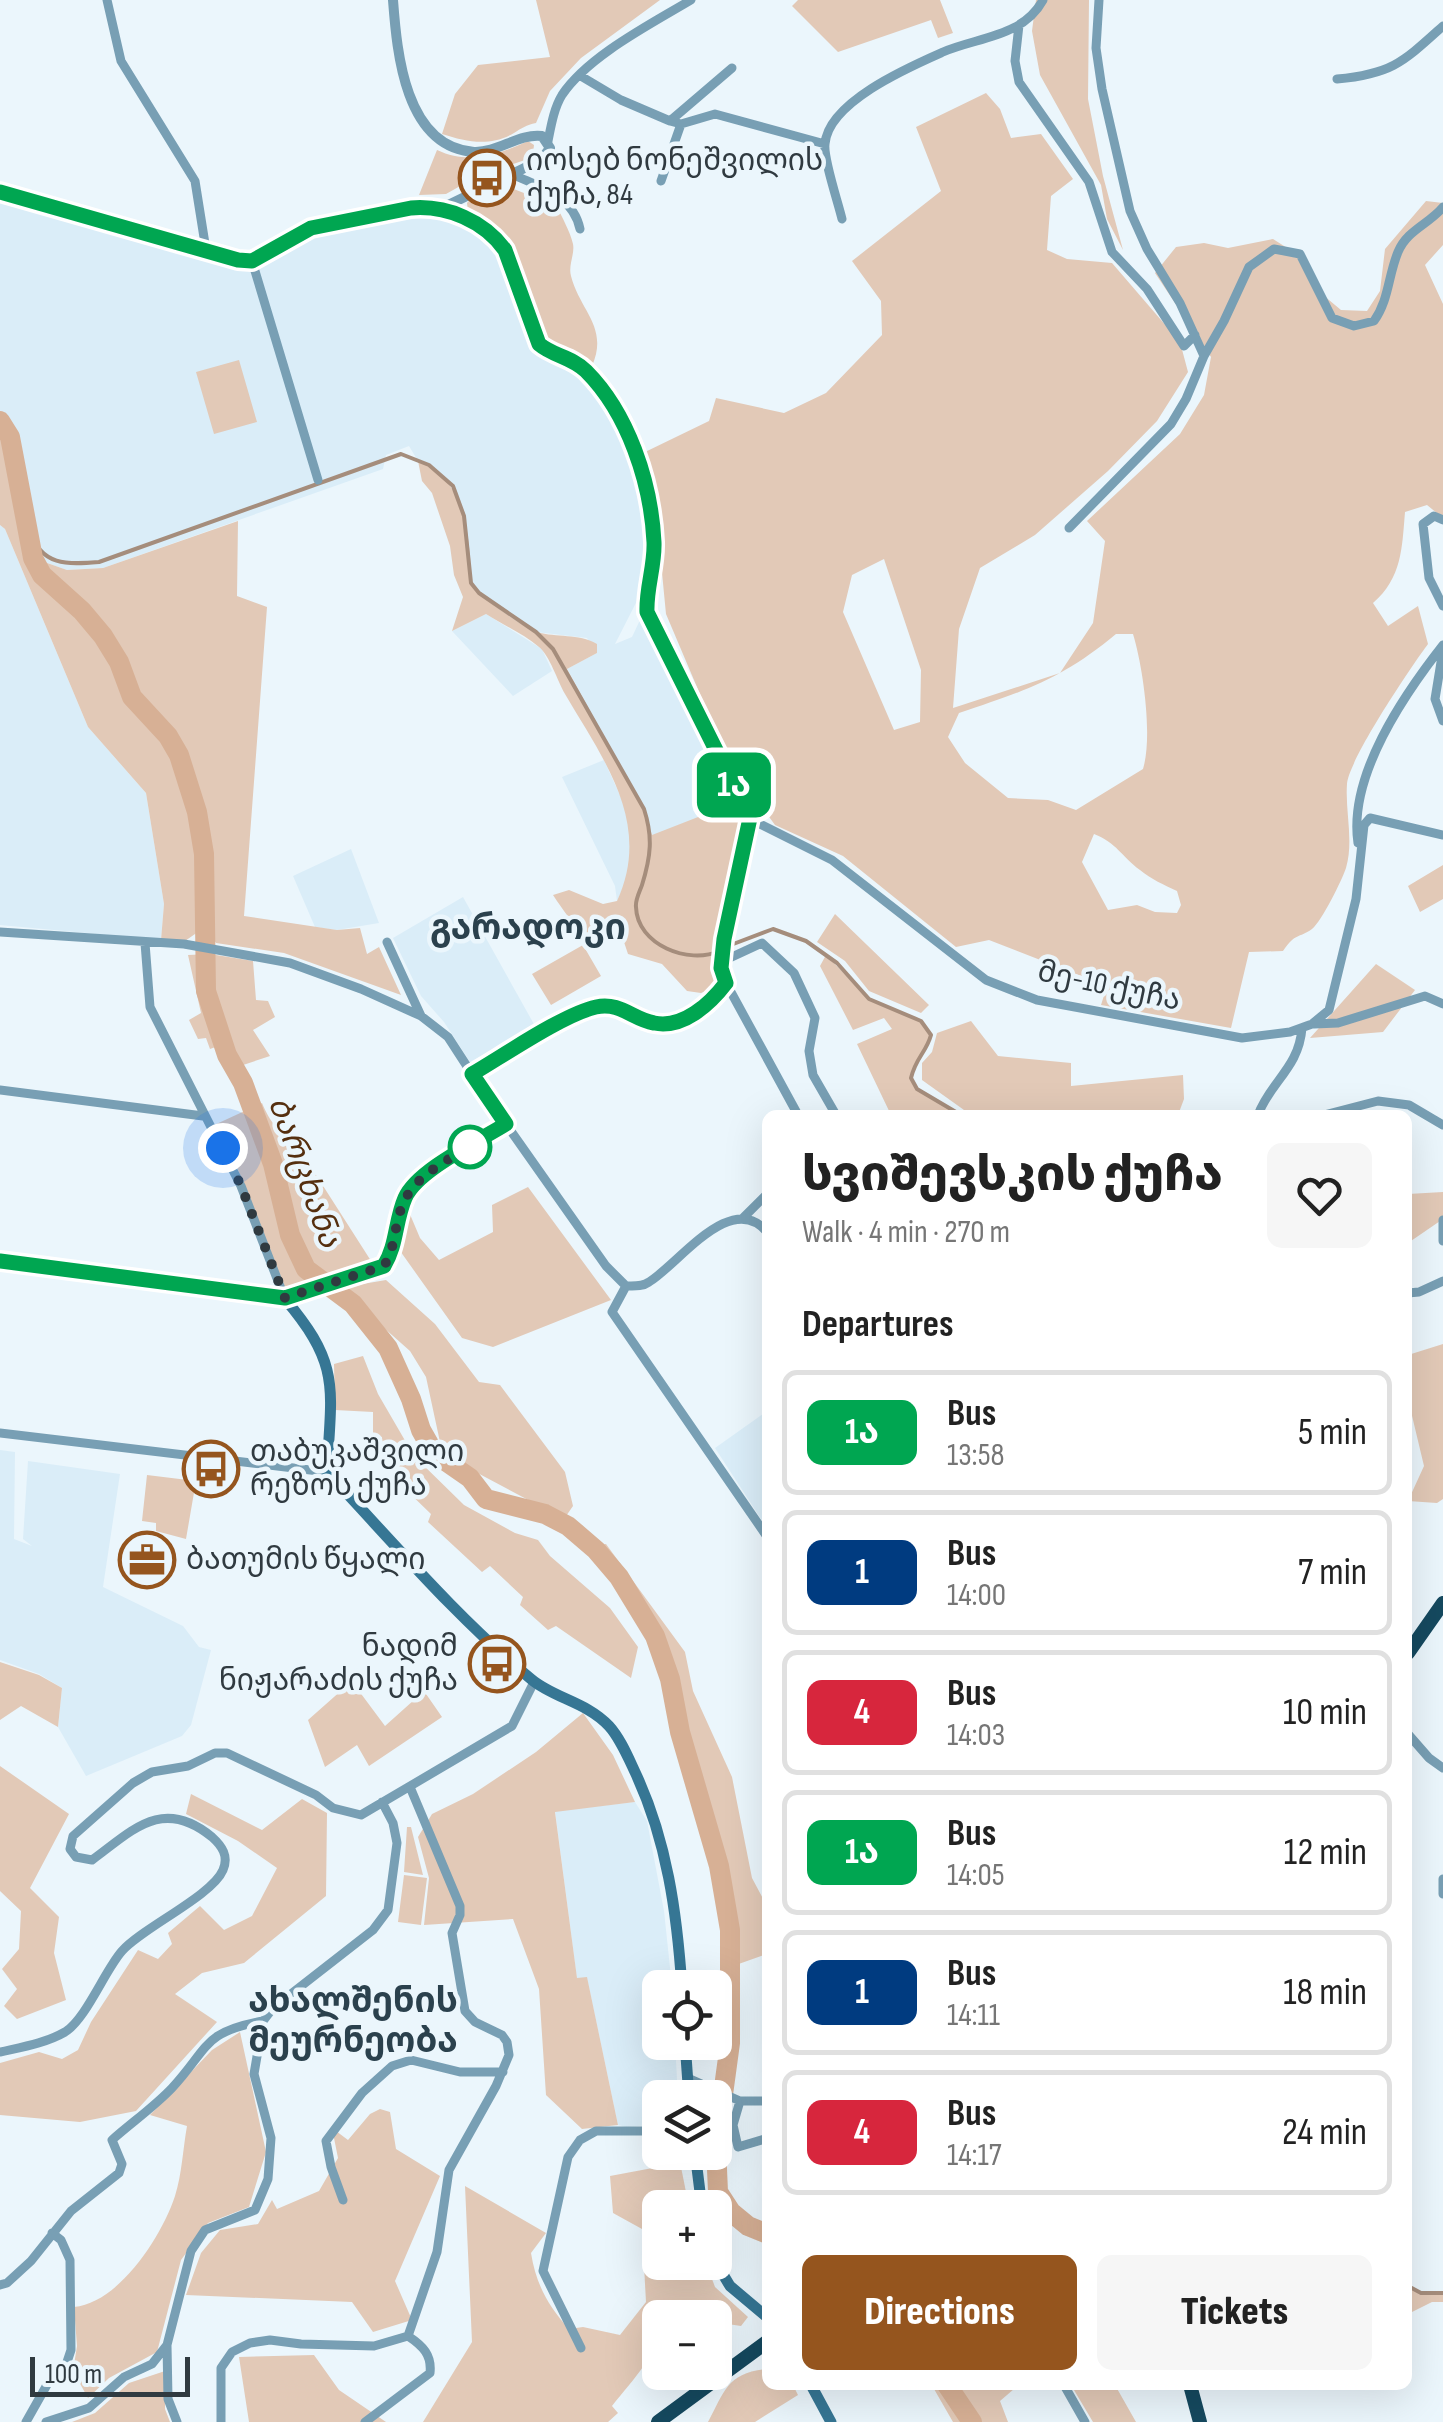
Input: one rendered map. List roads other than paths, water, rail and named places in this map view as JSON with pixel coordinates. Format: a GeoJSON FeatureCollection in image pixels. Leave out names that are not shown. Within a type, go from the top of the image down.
{"type":"FeatureCollection","features":[{"type":"Feature","properties":{"kind":"highway"},"geometry":{"type":"LineString","coordinates":[[1412,1648],[1443,1603]]}},
{"type":"Feature","properties":{"kind":"highway"},"geometry":{"type":"LineString","coordinates":[[658,2422],[762,2346]]}},
{"type":"Feature","properties":{"kind":"highway"},"geometry":{"type":"LineString","coordinates":[[1191,2390],[1200,2422]]}},
{"type":"Feature","properties":{"kind":"main road"},"geometry":{"type":"LineString","coordinates":[[0,1260],[285,1298],[323,1350],[332,1380],[327,1472],[435,1588],[534,1682],[589,1710],[610,1727],[627,1755],[645,1794],[664,1854],[680,1970]]}},
{"type":"Feature","properties":{"kind":"main road"},"geometry":{"type":"LineString","coordinates":[[686,2060],[688,2078]]}},
{"type":"Feature","properties":{"kind":"main road"},"geometry":{"type":"LineString","coordinates":[[726,2280],[762,2313]]}},
{"type":"Feature","properties":{"kind":"main road"},"geometry":{"type":"LineString","coordinates":[[814,2390],[831,2422]]}},
{"type":"Feature","properties":{"kind":"street"},"geometry":{"type":"LineString","coordinates":[[107,0],[121,60],[195,182],[206,250]]}},
{"type":"Feature","properties":{"kind":"street"},"geometry":{"type":"LineString","coordinates":[[393,0],[404,77],[416,111],[430,132],[450,145],[476,152],[511,144],[530,134],[545,139],[550,148],[541,160],[440,208]]}},
{"type":"Feature","properties":{"kind":"street"},"geometry":{"type":"LineString","coordinates":[[545,139],[560,97],[579,75],[691,0]]}},
{"type":"Feature","properties":{"kind":"street"},"geometry":{"type":"LineString","coordinates":[[842,219],[825,144],[833,124],[848,104],[944,52],[1019,26],[1037,11],[1043,0]]}},
{"type":"Feature","properties":{"kind":"street"},"geometry":{"type":"LineString","coordinates":[[1099,0],[1096,48],[1102,89],[1130,211],[1204,356]]}},
{"type":"Feature","properties":{"kind":"street"},"geometry":{"type":"LineString","coordinates":[[1019,26],[1015,60],[1019,82],[1089,182],[1112,252],[1140,281],[1184,346],[1195,336]]}},
{"type":"Feature","properties":{"kind":"street"},"geometry":{"type":"LineString","coordinates":[[1337,80],[1374,76],[1392,67],[1408,58],[1443,26]]}},
{"type":"Feature","properties":{"kind":"street"},"geometry":{"type":"LineString","coordinates":[[660,181],[676,122],[732,68]]}},
{"type":"Feature","properties":{"kind":"street"},"geometry":{"type":"LineString","coordinates":[[579,75],[621,100],[676,122],[715,114],[825,144]]}},
{"type":"Feature","properties":{"kind":"street"},"geometry":{"type":"LineString","coordinates":[[514,174],[568,202],[580,229]]}},
{"type":"Feature","properties":{"kind":"street"},"geometry":{"type":"LineString","coordinates":[[0,192],[252,261],[299,234],[341,220],[411,208],[440,208],[482,226],[496,238],[505,250],[539,344],[584,368],[620,416],[630,437],[654,542],[647,612],[750,818],[724,939],[726,983],[795,1110]]}},
{"type":"Feature","properties":{"kind":"street"},"geometry":{"type":"LineString","coordinates":[[1069,528],[1170,424],[1186,400],[1249,267],[1274,249],[1300,254],[1332,318],[1354,326],[1374,322],[1383,308],[1398,252],[1413,230],[1443,206]]}},
{"type":"Feature","properties":{"kind":"street"},"geometry":{"type":"LineString","coordinates":[[252,261],[318,480]]}},
{"type":"Feature","properties":{"kind":"street"},"geometry":{"type":"LineString","coordinates":[[1443,520],[1434,516],[1423,524],[1429,578],[1443,606]]}},
{"type":"Feature","properties":{"kind":"street"},"geometry":{"type":"LineString","coordinates":[[1443,648],[1435,699],[1443,721]]}},
{"type":"Feature","properties":{"kind":"street"},"geometry":{"type":"LineString","coordinates":[[1360,860],[1356,811],[1370,764],[1382,738],[1443,648]]}},
{"type":"Feature","properties":{"kind":"street","name":"მე-10 ქუჩა"},"geometry":{"type":"LineString","coordinates":[[750,818],[832,860],[986,980],[1037,1000],[1242,1038],[1338,1024],[1425,996],[1443,1004]]}},
{"type":"Feature","properties":{"kind":"street"},"geometry":{"type":"LineString","coordinates":[[1260,1110],[1288,1072],[1306,1026],[1329,1010],[1356,900],[1364,825],[1370,818],[1443,835]]}},
{"type":"Feature","properties":{"kind":"street"},"geometry":{"type":"LineString","coordinates":[[0,932],[220,949],[315,971],[421,1016],[448,1038],[606,1266],[626,1286]]}},
{"type":"Feature","properties":{"kind":"street"},"geometry":{"type":"LineString","coordinates":[[387,942],[421,1016]]}},
{"type":"Feature","properties":{"kind":"street"},"geometry":{"type":"LineString","coordinates":[[722,958],[762,943],[794,973],[815,1018],[809,1051],[813,1074],[833,1110]]}},
{"type":"Feature","properties":{"kind":"street"},"geometry":{"type":"LineString","coordinates":[[145,944],[150,1007],[241,1186],[285,1298],[384,1266],[393,1252],[406,1194],[420,1179],[506,1124]]}},
{"type":"Feature","properties":{"kind":"street"},"geometry":{"type":"LineString","coordinates":[[472,1074],[595,1008],[614,1006],[653,1023],[676,1022],[705,1007],[726,983]]}},
{"type":"Feature","properties":{"kind":"street"},"geometry":{"type":"LineString","coordinates":[[0,1090],[203,1116]]}},
{"type":"Feature","properties":{"kind":"street"},"geometry":{"type":"LineString","coordinates":[[1345,1110],[1378,1102],[1409,1105],[1443,1125]]}},
{"type":"Feature","properties":{"kind":"street"},"geometry":{"type":"LineString","coordinates":[[742,1219],[762,1199]]}},
{"type":"Feature","properties":{"kind":"street"},"geometry":{"type":"LineString","coordinates":[[626,1286],[647,1284],[727,1221],[742,1219],[762,1226]]}},
{"type":"Feature","properties":{"kind":"street"},"geometry":{"type":"LineString","coordinates":[[1443,1220],[1443,1241]]}},
{"type":"Feature","properties":{"kind":"street"},"geometry":{"type":"LineString","coordinates":[[1412,1293],[1443,1281]]}},
{"type":"Feature","properties":{"kind":"street"},"geometry":{"type":"LineString","coordinates":[[626,1286],[612,1312],[762,1529]]}},
{"type":"Feature","properties":{"kind":"street"},"geometry":{"type":"LineString","coordinates":[[0,1433],[327,1472]]}},
{"type":"Feature","properties":{"kind":"street"},"geometry":{"type":"LineString","coordinates":[[0,2052],[36,2044],[68,2030],[122,1950],[223,1871],[224,1856],[219,1844],[202,1830],[170,1819],[142,1824],[92,1860],[76,1857],[70,1849],[73,1836],[111,1806],[132,1783],[152,1772],[188,1766],[227,1753],[348,1814],[361,1815],[512,1726],[534,1682]]}},
{"type":"Feature","properties":{"kind":"street"},"geometry":{"type":"LineString","coordinates":[[1412,1739],[1443,1768]]}},
{"type":"Feature","properties":{"kind":"street"},"geometry":{"type":"LineString","coordinates":[[408,2336],[437,2252],[449,2170],[503,2072],[508,2055],[502,2035],[475,2022],[465,2011],[452,1932],[460,1906],[410,1787]]}},
{"type":"Feature","properties":{"kind":"street"},"geometry":{"type":"LineString","coordinates":[[178,2422],[168,2399],[167,2345],[191,2251],[204,2230],[255,2210],[268,2180],[271,2138],[254,2074],[264,2021],[273,2008],[373,1930],[388,1910],[397,1843],[382,1802]]}},
{"type":"Feature","properties":{"kind":"street"},"geometry":{"type":"LineString","coordinates":[[1443,1879],[1443,1894]]}},
{"type":"Feature","properties":{"kind":"street"},"geometry":{"type":"LineString","coordinates":[[0,2285],[32,2261],[71,2211],[119,2173],[122,2164],[112,2140],[171,2089],[210,2040],[232,2026],[264,2021]]}},
{"type":"Feature","properties":{"kind":"street"},"geometry":{"type":"LineString","coordinates":[[343,2200],[326,2142],[362,2093],[392,2066],[411,2060],[460,2072],[503,2072]]}},
{"type":"Feature","properties":{"kind":"street"},"geometry":{"type":"LineString","coordinates":[[688,2078],[737,2100],[762,2101]]}},
{"type":"Feature","properties":{"kind":"street"},"geometry":{"type":"LineString","coordinates":[[737,2100],[733,2125],[738,2146],[762,2140]]}},
{"type":"Feature","properties":{"kind":"street"},"geometry":{"type":"LineString","coordinates":[[582,2348],[543,2271],[568,2157],[580,2140],[596,2131],[642,2130]]}},
{"type":"Feature","properties":{"kind":"street"},"geometry":{"type":"LineString","coordinates":[[26,2422],[48,2383],[64,2372],[71,2350],[70,2260],[62,2240],[52,2233]]}},
{"type":"Feature","properties":{"kind":"street"},"geometry":{"type":"LineString","coordinates":[[221,2422],[222,2368],[232,2352],[250,2343],[270,2340],[374,2346],[408,2336]]}},
{"type":"Feature","properties":{"kind":"street"},"geometry":{"type":"LineString","coordinates":[[365,2422],[430,2373],[424,2347],[408,2336]]}},
{"type":"Feature","properties":{"kind":"street"},"geometry":{"type":"LineString","coordinates":[[46,2422],[90,2408],[124,2377],[152,2364],[167,2345]]}},
{"type":"Feature","properties":{"kind":"street"},"geometry":{"type":"LineString","coordinates":[[1067,2390],[1085,2422]]}},
{"type":"Feature","properties":{"kind":"waterway","name":"ბარცხანა"},"geometry":{"type":"LineString","coordinates":[[0,421],[10,437],[33,558],[42,575],[103,636],[119,662],[132,697],[168,736],[179,755],[197,812],[204,854],[206,991],[227,1055],[243,1083],[273,1164],[290,1235],[306,1269],[353,1304],[388,1348],[434,1453],[470,1478],[486,1499],[545,1514],[568,1526],[619,1577],[655,1636],[719,1866],[730,1930],[730,2043],[716,2146],[718,2192],[731,2212],[762,2232]]}},
{"type":"Feature","properties":{"kind":"waterway"},"geometry":{"type":"LineString","coordinates":[[29,530],[40,551],[56,561],[99,562],[401,454],[429,465],[453,486],[464,516],[471,583],[553,649],[644,809],[650,847],[636,904],[645,932],[667,949],[680,953],[707,955],[719,951]]}},
{"type":"Feature","properties":{"kind":"waterway"},"geometry":{"type":"LineString","coordinates":[[728,946],[773,929],[806,941],[837,963],[869,999],[921,1021],[931,1035],[911,1078],[917,1089],[953,1110]]}},
{"type":"Feature","properties":{"kind":"waterway"},"geometry":{"type":"LineString","coordinates":[[1412,2288],[1421,2293],[1443,2293]]}},
{"type":"Feature","properties":{"kind":"waterway","name":"ბარცხანა"},"geometry":{"type":"LineString","coordinates":[[950,2390],[972,2422]]}},
{"type":"Feature","properties":{"kind":"place","name":"იოსებ ნონეშვილის ქუჩა, 84"},"geometry":{"type":"Point","coordinates":[487,178]}},
{"type":"Feature","properties":{"kind":"place","name":"თაბუკაშვილი რეზოს ქუჩა"},"geometry":{"type":"Point","coordinates":[211,1469]}},
{"type":"Feature","properties":{"kind":"place","name":"ბათუმის წყალი"},"geometry":{"type":"Point","coordinates":[147,1560]}},
{"type":"Feature","properties":{"kind":"place","name":"ნადიმ ნიჟარაძის ქუჩა"},"geometry":{"type":"Point","coordinates":[497,1664]}},
{"type":"Feature","properties":{"kind":"district","name":"გარადოკი"},"geometry":{"type":"Point","coordinates":[528,928]}},
{"type":"Feature","properties":{"kind":"district","name":"ახალშენის მეურნეობა"},"geometry":{"type":"Point","coordinates":[353,2021]}}]}
